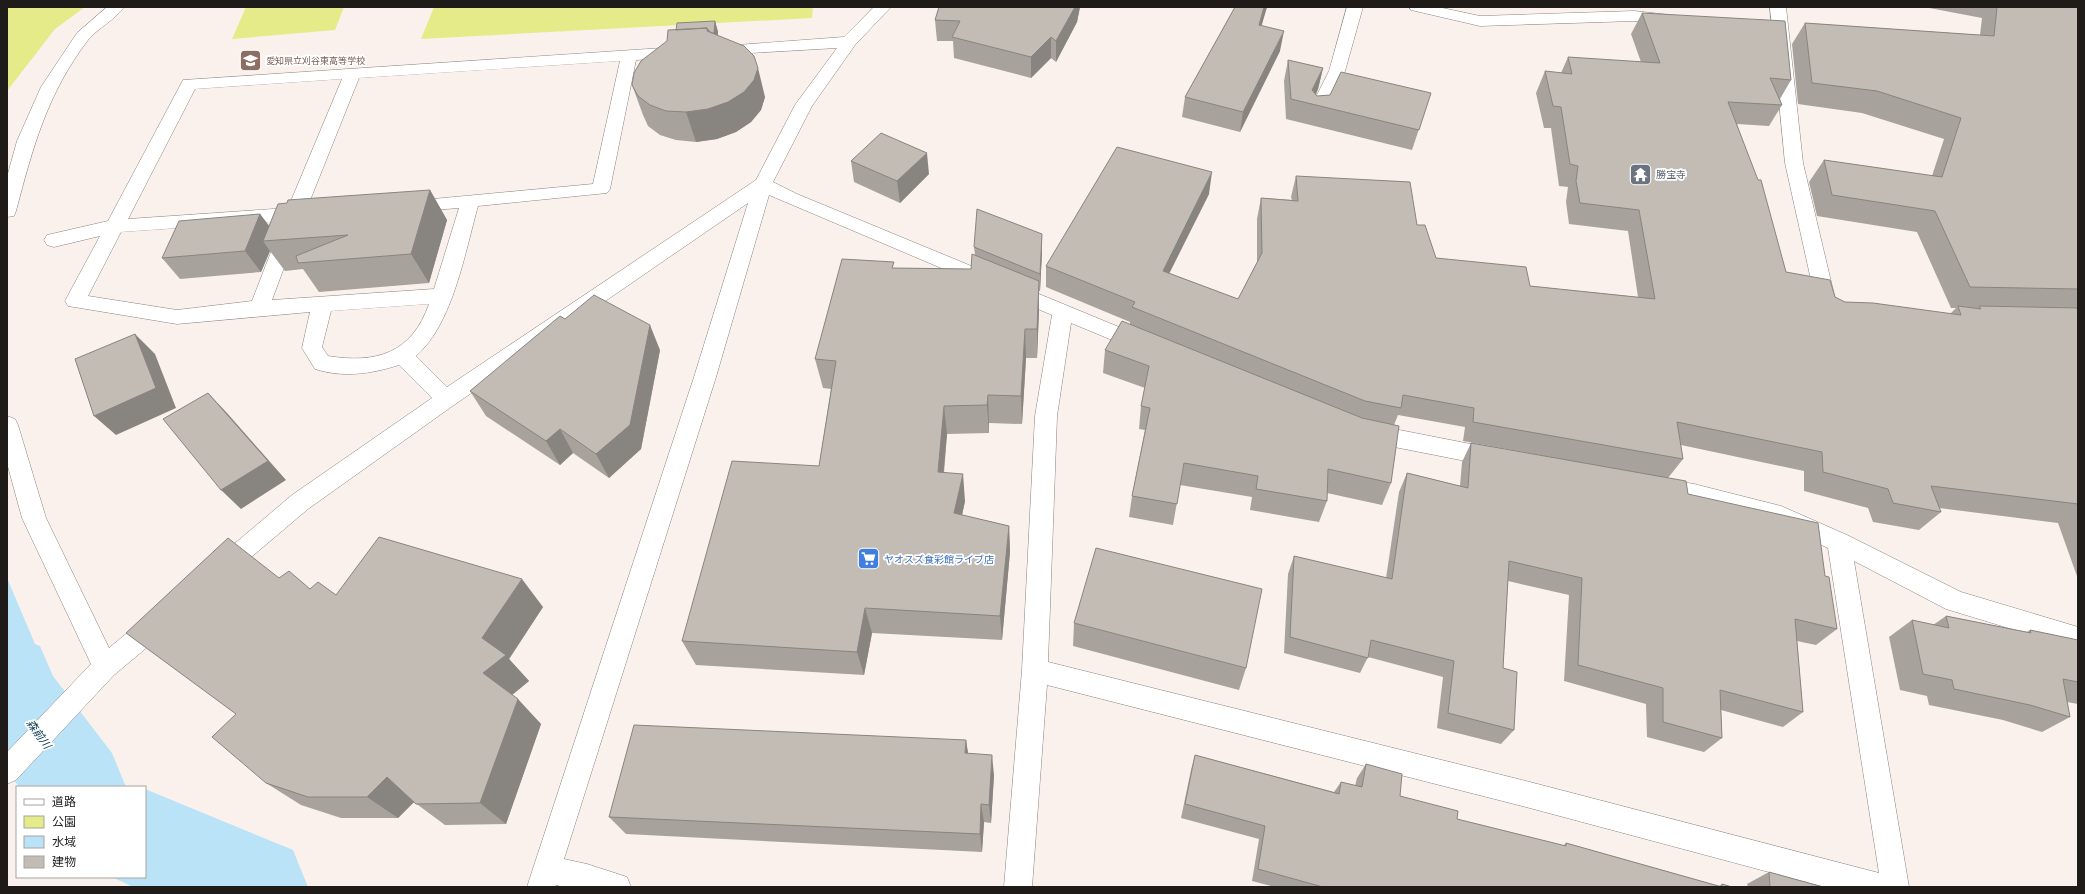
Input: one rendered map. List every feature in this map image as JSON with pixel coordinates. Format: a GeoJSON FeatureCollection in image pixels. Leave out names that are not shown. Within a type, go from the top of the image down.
{"type":"FeatureCollection","features":[{"type":"Feature","properties":{"kind":"street"},"geometry":{"type":"LineString","coordinates":[[7,211],[26,141],[49,87],[83,36],[116,7]]}},
{"type":"Feature","properties":{"kind":"street"},"geometry":{"type":"LineString","coordinates":[[617,887],[587,878],[544,878],[700,392],[763,184],[804,105],[849,42],[883,7]]}},
{"type":"Feature","properties":{"kind":"street"},"geometry":{"type":"LineString","coordinates":[[1318,111],[1337,71],[1355,7]]}},
{"type":"Feature","properties":{"kind":"street"},"geometry":{"type":"LineString","coordinates":[[1417,7],[1480,21],[1634,16],[1688,22]]}},
{"type":"Feature","properties":{"kind":"street"},"geometry":{"type":"LineString","coordinates":[[1778,7],[1772,32],[1794,163],[1836,314]]}},
{"type":"Feature","properties":{"kind":"street"},"geometry":{"type":"LineString","coordinates":[[442,296],[259,308],[177,317],[75,301],[189,84],[849,42]]}},
{"type":"Feature","properties":{"kind":"street"},"geometry":{"type":"LineString","coordinates":[[390,207],[470,202],[601,188],[629,56]]}},
{"type":"Feature","properties":{"kind":"street"},"geometry":{"type":"LineString","coordinates":[[259,308],[295,214],[353,73]]}},
{"type":"Feature","properties":{"kind":"street"},"geometry":{"type":"LineString","coordinates":[[763,184],[797,201],[1162,353]]}},
{"type":"Feature","properties":{"kind":"street"},"geometry":{"type":"LineString","coordinates":[[208,579],[300,502],[446,398],[763,184]]}},
{"type":"Feature","properties":{"kind":"street"},"geometry":{"type":"LineString","coordinates":[[322,304],[312,348],[322,363],[349,368],[376,365],[403,356],[422,340],[436,318],[470,202]]}},
{"type":"Feature","properties":{"kind":"street"},"geometry":{"type":"LineString","coordinates":[[54,240],[115,226],[319,212]]}},
{"type":"Feature","properties":{"kind":"street"},"geometry":{"type":"LineString","coordinates":[[1018,887],[1035,670],[1046,416],[1063,311]]}},
{"type":"Feature","properties":{"kind":"street"},"geometry":{"type":"LineString","coordinates":[[403,356],[446,398]]}},
{"type":"Feature","properties":{"kind":"street"},"geometry":{"type":"LineString","coordinates":[[7,424],[34,518],[105,667]]}},
{"type":"Feature","properties":{"kind":"street"},"geometry":{"type":"LineString","coordinates":[[1347,427],[1512,461]]}},
{"type":"Feature","properties":{"kind":"street"},"geometry":{"type":"LineString","coordinates":[[1640,484],[1694,493],[1781,516],[1839,542],[1955,601],[2078,638]]}},
{"type":"Feature","properties":{"kind":"street"},"geometry":{"type":"LineString","coordinates":[[1839,542],[1895,887]]}},
{"type":"Feature","properties":{"kind":"street"},"geometry":{"type":"LineString","coordinates":[[7,771],[105,667],[172,610]]}},
{"type":"Feature","properties":{"kind":"street"},"geometry":{"type":"LineString","coordinates":[[1035,670],[1526,794],[1878,887]]}},
{"type":"Feature","properties":{"kind":"green space"},"geometry":{"type":"Polygon","coordinates":[[[7,7],[85,7],[55,29],[7,91],[7,7]]]}},
{"type":"Feature","properties":{"kind":"green space"},"geometry":{"type":"Polygon","coordinates":[[[246,7],[344,7],[335,30],[232,39],[246,7]]]}},
{"type":"Feature","properties":{"kind":"green space"},"geometry":{"type":"Polygon","coordinates":[[[434,7],[813,7],[812,18],[421,39],[434,7]]]}},
{"type":"Feature","properties":{"kind":"water"},"geometry":{"type":"Polygon","coordinates":[[[7,578],[52,684],[7,733],[7,578]]]}},
{"type":"Feature","properties":{"kind":"building"},"geometry":{"type":"Polygon","coordinates":[[[939,7],[1075,7],[1056,41],[1051,37],[1031,57],[952,37],[960,21],[935,20],[939,7]]]}},
{"type":"Feature","properties":{"kind":"building"},"geometry":{"type":"Polygon","coordinates":[[[1235,7],[1264,7],[1259,25],[1284,31],[1243,112],[1185,97],[1235,7]]]}},
{"type":"Feature","properties":{"kind":"building"},"geometry":{"type":"Polygon","coordinates":[[[1997,7],[2078,7],[2078,289],[1970,287],[1935,211],[1832,195],[1824,160],[1942,177],[1961,118],[1877,91],[1812,83],[1805,23],[1994,36],[1997,7]]]}},
{"type":"Feature","properties":{"kind":"building"},"geometry":{"type":"Polygon","coordinates":[[[1642,13],[1785,21],[1791,80],[1770,78],[1782,105],[1728,102],[1758,180],[1761,180],[1786,272],[1830,280],[1835,297],[1845,302],[1873,303],[1961,315],[1958,306],[1981,309],[1979,306],[2078,308],[2078,504],[1931,486],[1941,512],[1893,503],[1888,489],[1823,472],[1822,452],[1677,422],[1683,459],[1473,422],[1474,408],[1403,395],[1401,408],[1365,401],[1132,307],[1135,302],[1046,266],[1117,147],[1212,172],[1163,271],[1238,299],[1262,253],[1261,198],[1298,201],[1296,176],[1410,182],[1417,225],[1425,225],[1436,258],[1526,267],[1530,286],[1655,299],[1639,210],[1580,203],[1576,181],[1578,166],[1570,164],[1561,107],[1553,106],[1545,71],[1572,74],[1568,57],[1660,63],[1642,13]]]}},
{"type":"Feature","properties":{"kind":"building"},"geometry":{"type":"Polygon","coordinates":[[[715,21],[714,33],[709,31],[707,28],[676,30],[677,23],[715,21]]]}},
{"type":"Feature","properties":{"kind":"building"},"geometry":{"type":"Polygon","coordinates":[[[707,28],[707,31],[744,46],[754,56],[758,68],[754,80],[744,92],[728,102],[708,109],[686,112],[666,111],[650,105],[638,96],[632,85],[634,73],[641,61],[667,41],[668,30],[707,28]]]}},
{"type":"Feature","properties":{"kind":"building"},"geometry":{"type":"Polygon","coordinates":[[[1288,60],[1323,68],[1312,90],[1317,96],[1330,95],[1341,72],[1431,93],[1419,130],[1291,99],[1288,60]]]}},
{"type":"Feature","properties":{"kind":"building"},"geometry":{"type":"Polygon","coordinates":[[[881,133],[927,153],[897,181],[851,161],[881,133]]]}},
{"type":"Feature","properties":{"kind":"building"},"geometry":{"type":"Polygon","coordinates":[[[430,190],[411,254],[298,263],[296,256],[348,235],[263,241],[278,204],[287,203],[288,200],[430,190]]]}},
{"type":"Feature","properties":{"kind":"building"},"geometry":{"type":"Polygon","coordinates":[[[977,209],[1042,234],[1040,274],[974,247],[977,209]]]}},
{"type":"Feature","properties":{"kind":"building"},"geometry":{"type":"Polygon","coordinates":[[[260,214],[245,251],[162,258],[179,221],[260,214]]]}},
{"type":"Feature","properties":{"kind":"building"},"geometry":{"type":"Polygon","coordinates":[[[972,254],[1039,281],[1037,329],[1025,329],[1021,396],[988,395],[987,405],[944,406],[938,472],[963,474],[954,513],[1009,526],[1000,616],[865,608],[857,652],[682,641],[732,461],[819,466],[836,361],[815,359],[842,259],[894,262],[892,268],[971,269],[972,254]]]}},
{"type":"Feature","properties":{"kind":"building"},"geometry":{"type":"Polygon","coordinates":[[[594,295],[650,325],[630,425],[596,454],[560,429],[546,441],[470,391],[560,316],[565,319],[594,295]]]}},
{"type":"Feature","properties":{"kind":"building"},"geometry":{"type":"Polygon","coordinates":[[[1122,321],[1362,418],[1399,426],[1391,483],[1328,469],[1327,501],[1256,489],[1258,476],[1184,463],[1177,504],[1132,496],[1150,408],[1141,406],[1149,366],[1105,350],[1122,321]]]}},
{"type":"Feature","properties":{"kind":"building"},"geometry":{"type":"Polygon","coordinates":[[[135,334],[156,388],[94,416],[75,359],[135,334]]]}},
{"type":"Feature","properties":{"kind":"building"},"geometry":{"type":"Polygon","coordinates":[[[208,393],[268,461],[221,490],[163,419],[208,393]]]}},
{"type":"Feature","properties":{"kind":"building"},"geometry":{"type":"Polygon","coordinates":[[[1471,443],[1686,481],[1688,494],[1818,523],[1825,576],[1829,577],[1837,629],[1795,619],[1803,712],[1720,690],[1722,738],[1663,722],[1663,688],[1578,665],[1582,578],[1509,561],[1503,668],[1517,672],[1514,730],[1448,713],[1454,661],[1371,640],[1368,658],[1290,637],[1294,556],[1392,579],[1407,473],[1468,488],[1471,443]]]}},
{"type":"Feature","properties":{"kind":"building"},"geometry":{"type":"Polygon","coordinates":[[[379,537],[522,579],[482,638],[506,655],[483,673],[518,699],[480,803],[416,804],[387,777],[367,797],[308,797],[266,783],[212,737],[236,714],[126,633],[228,538],[279,578],[289,571],[310,589],[318,582],[336,595],[379,537]]]}},
{"type":"Feature","properties":{"kind":"building"},"geometry":{"type":"Polygon","coordinates":[[[1096,548],[1262,589],[1246,668],[1074,623],[1096,548]]]}},
{"type":"Feature","properties":{"kind":"building"},"geometry":{"type":"Polygon","coordinates":[[[1946,616],[2031,633],[2030,630],[2078,640],[2078,682],[2063,679],[2070,717],[2030,705],[1954,689],[1952,680],[1923,674],[1912,620],[1949,628],[1946,616]]]}},
{"type":"Feature","properties":{"kind":"building"},"geometry":{"type":"Polygon","coordinates":[[[634,725],[966,740],[965,753],[992,755],[989,805],[981,804],[980,834],[609,817],[634,725]]]}},
{"type":"Feature","properties":{"kind":"building"},"geometry":{"type":"Polygon","coordinates":[[[1195,755],[1339,794],[1341,782],[1362,787],[1366,764],[1402,774],[1400,796],[1458,811],[1457,819],[1566,846],[1566,843],[1722,887],[1323,887],[1258,869],[1265,826],[1185,804],[1195,755]]]}},
{"type":"Feature","properties":{"kind":"building"},"geometry":{"type":"Polygon","coordinates":[[[1769,872],[1823,887],[1770,887],[1769,872]]]}},
{"type":"Feature","properties":{"kind":"building"},"geometry":{"type":"Polygon","coordinates":[[[1722,884],[1732,887],[1722,887],[1722,884]]]}},
{"type":"Feature","properties":{"kind":"waterway","name":"森前川"},"geometry":{"type":"LineString","coordinates":[[7,677],[20,708],[76,786]]}},
{"type":"Feature","properties":{"kind":"waterway","name":"森前川"},"geometry":{"type":"LineString","coordinates":[[146,840],[230,878],[256,887]]}},
{"type":"Feature","properties":{"kind":"place","name":"愛知県立刈谷東高等学校"},"geometry":{"type":"Point","coordinates":[251,61]}},
{"type":"Feature","properties":{"kind":"place","name":"勝宝寺"},"geometry":{"type":"Point","coordinates":[1640,174]}},
{"type":"Feature","properties":{"kind":"place","name":"ヤオスズ食彩館ライブ店"},"geometry":{"type":"Point","coordinates":[869,559]}}]}
